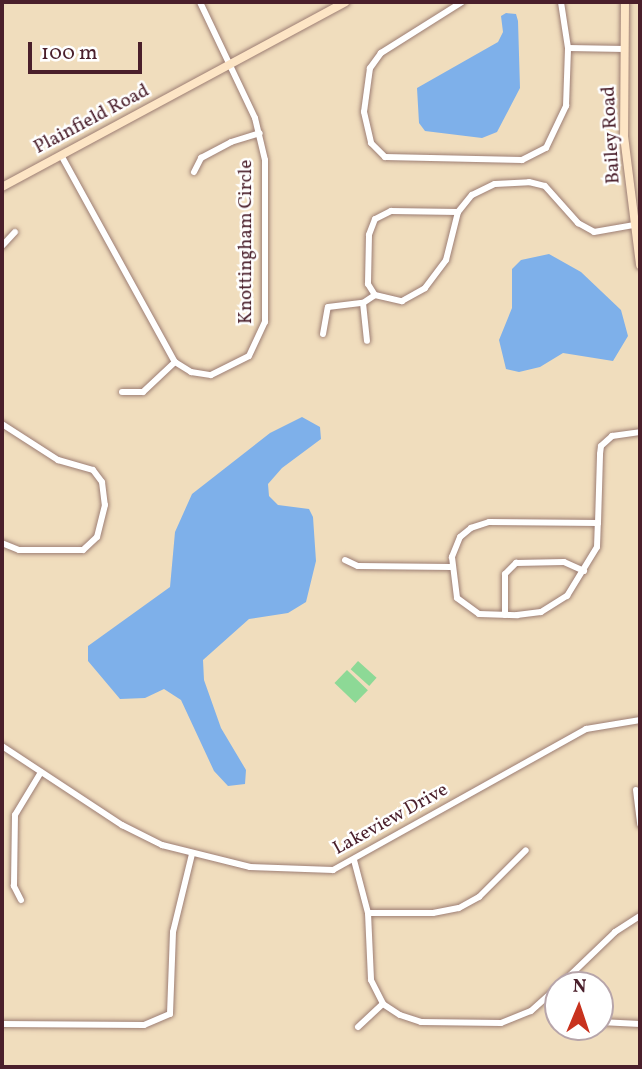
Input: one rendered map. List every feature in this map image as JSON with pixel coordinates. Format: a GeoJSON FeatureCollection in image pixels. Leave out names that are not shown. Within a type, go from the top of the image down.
{"type":"FeatureCollection","features":[{"type":"Feature","properties":{"kind":"main road"},"geometry":{"type":"LineString","coordinates":[[322,2],[322,15]]}},
{"type":"Feature","properties":{"kind":"main road","name":"Plainfield Road"},"geometry":{"type":"LineString","coordinates":[[2,187],[345,2]]}},
{"type":"Feature","properties":{"kind":"main road","name":"Bailey Road"},"geometry":{"type":"LineString","coordinates":[[625,2],[624,136],[638,224],[640,265]]}},
{"type":"Feature","properties":{"kind":"street","name":"Knottingham Circle"},"geometry":{"type":"LineString","coordinates":[[175,362],[197,374],[216,374],[249,356],[262,336],[267,187],[260,133],[200,2]]}},
{"type":"Feature","properties":{"kind":"street"},"geometry":{"type":"LineString","coordinates":[[462,2],[374,59],[364,112],[371,143],[385,157],[535,157],[555,137],[563,119],[568,48],[562,2]]}},
{"type":"Feature","properties":{"kind":"street"},"geometry":{"type":"LineString","coordinates":[[568,48],[625,49]]}},
{"type":"Feature","properties":{"kind":"street"},"geometry":{"type":"LineString","coordinates":[[194,172],[201,158],[231,142],[260,133]]}},
{"type":"Feature","properties":{"kind":"street"},"geometry":{"type":"LineString","coordinates":[[61,155],[175,362],[143,392],[122,392]]}},
{"type":"Feature","properties":{"kind":"street"},"geometry":{"type":"LineString","coordinates":[[323,334],[328,307],[363,303],[375,295],[402,301],[425,288],[446,260],[458,212],[487,186],[529,182],[552,190],[587,230],[602,233],[638,224]]}},
{"type":"Feature","properties":{"kind":"street"},"geometry":{"type":"LineString","coordinates":[[375,295],[368,272],[369,235],[375,219],[391,211],[458,212]]}},
{"type":"Feature","properties":{"kind":"street"},"geometry":{"type":"LineString","coordinates":[[2,246],[15,232]]}},
{"type":"Feature","properties":{"kind":"street"},"geometry":{"type":"LineString","coordinates":[[363,303],[367,341]]}},
{"type":"Feature","properties":{"kind":"street"},"geometry":{"type":"LineString","coordinates":[[2,424],[58,460],[93,470],[102,482],[105,505],[97,537],[83,550],[19,550],[2,543]]}},
{"type":"Feature","properties":{"kind":"street"},"geometry":{"type":"LineString","coordinates":[[598,523],[483,523],[460,537],[451,567],[455,592],[462,604],[479,614],[505,615],[551,607],[567,596],[597,547],[598,523],[601,446],[612,436],[640,432]]}},
{"type":"Feature","properties":{"kind":"street"},"geometry":{"type":"LineString","coordinates":[[345,560],[358,566],[451,567]]}},
{"type":"Feature","properties":{"kind":"street"},"geometry":{"type":"LineString","coordinates":[[505,615],[505,573],[516,563],[564,562],[584,571]]}},
{"type":"Feature","properties":{"kind":"street","name":"Lakeview Drive"},"geometry":{"type":"LineString","coordinates":[[2,746],[122,825],[192,854],[275,869],[332,870],[355,860],[586,729],[640,720]]}},
{"type":"Feature","properties":{"kind":"street"},"geometry":{"type":"LineString","coordinates":[[21,900],[13,886],[15,815],[41,772]]}},
{"type":"Feature","properties":{"kind":"street"},"geometry":{"type":"LineString","coordinates":[[636,790],[640,825]]}},
{"type":"Feature","properties":{"kind":"street"},"geometry":{"type":"LineString","coordinates":[[368,913],[433,914],[459,908],[479,897],[526,850]]}},
{"type":"Feature","properties":{"kind":"street"},"geometry":{"type":"LineString","coordinates":[[2,1024],[139,1026],[170,1014],[173,932],[192,854]]}},
{"type":"Feature","properties":{"kind":"street"},"geometry":{"type":"LineString","coordinates":[[355,860],[368,913],[369,973],[383,1004],[421,1022],[495,1023],[522,1016],[544,1000]]}},
{"type":"Feature","properties":{"kind":"street"},"geometry":{"type":"LineString","coordinates":[[577,971],[615,932],[640,916]]}},
{"type":"Feature","properties":{"kind":"street"},"geometry":{"type":"LineString","coordinates":[[359,1027],[383,1004]]}},
{"type":"Feature","properties":{"kind":"street"},"geometry":{"type":"LineString","coordinates":[[614,1023],[640,1024]]}},
{"type":"Feature","properties":{"kind":"green space"},"geometry":{"type":"Polygon","coordinates":[[[358,661],[377,678],[369,686],[351,669],[358,661]]]}},
{"type":"Feature","properties":{"kind":"green space"},"geometry":{"type":"Polygon","coordinates":[[[347,670],[368,690],[355,703],[334,683],[347,670]]]}},
{"type":"Feature","properties":{"kind":"water"},"geometry":{"type":"Polygon","coordinates":[[[506,13],[516,14],[518,21],[520,88],[497,132],[482,138],[425,131],[419,123],[417,88],[498,42],[503,32],[501,16],[506,13]]]}},
{"type":"Feature","properties":{"kind":"water"},"geometry":{"type":"Polygon","coordinates":[[[549,254],[581,272],[621,310],[628,336],[613,361],[563,353],[540,367],[519,372],[506,369],[499,340],[512,308],[512,269],[521,260],[549,254]]]}},
{"type":"Feature","properties":{"kind":"water"},"geometry":{"type":"Polygon","coordinates":[[[302,417],[320,427],[321,439],[282,468],[268,484],[269,496],[278,505],[309,509],[313,517],[316,561],[306,602],[288,613],[249,619],[203,660],[204,680],[221,728],[246,770],[245,784],[228,786],[214,771],[181,700],[164,689],[145,698],[120,699],[88,661],[88,646],[170,587],[175,532],[192,494],[270,433],[302,417]]]}}]}
